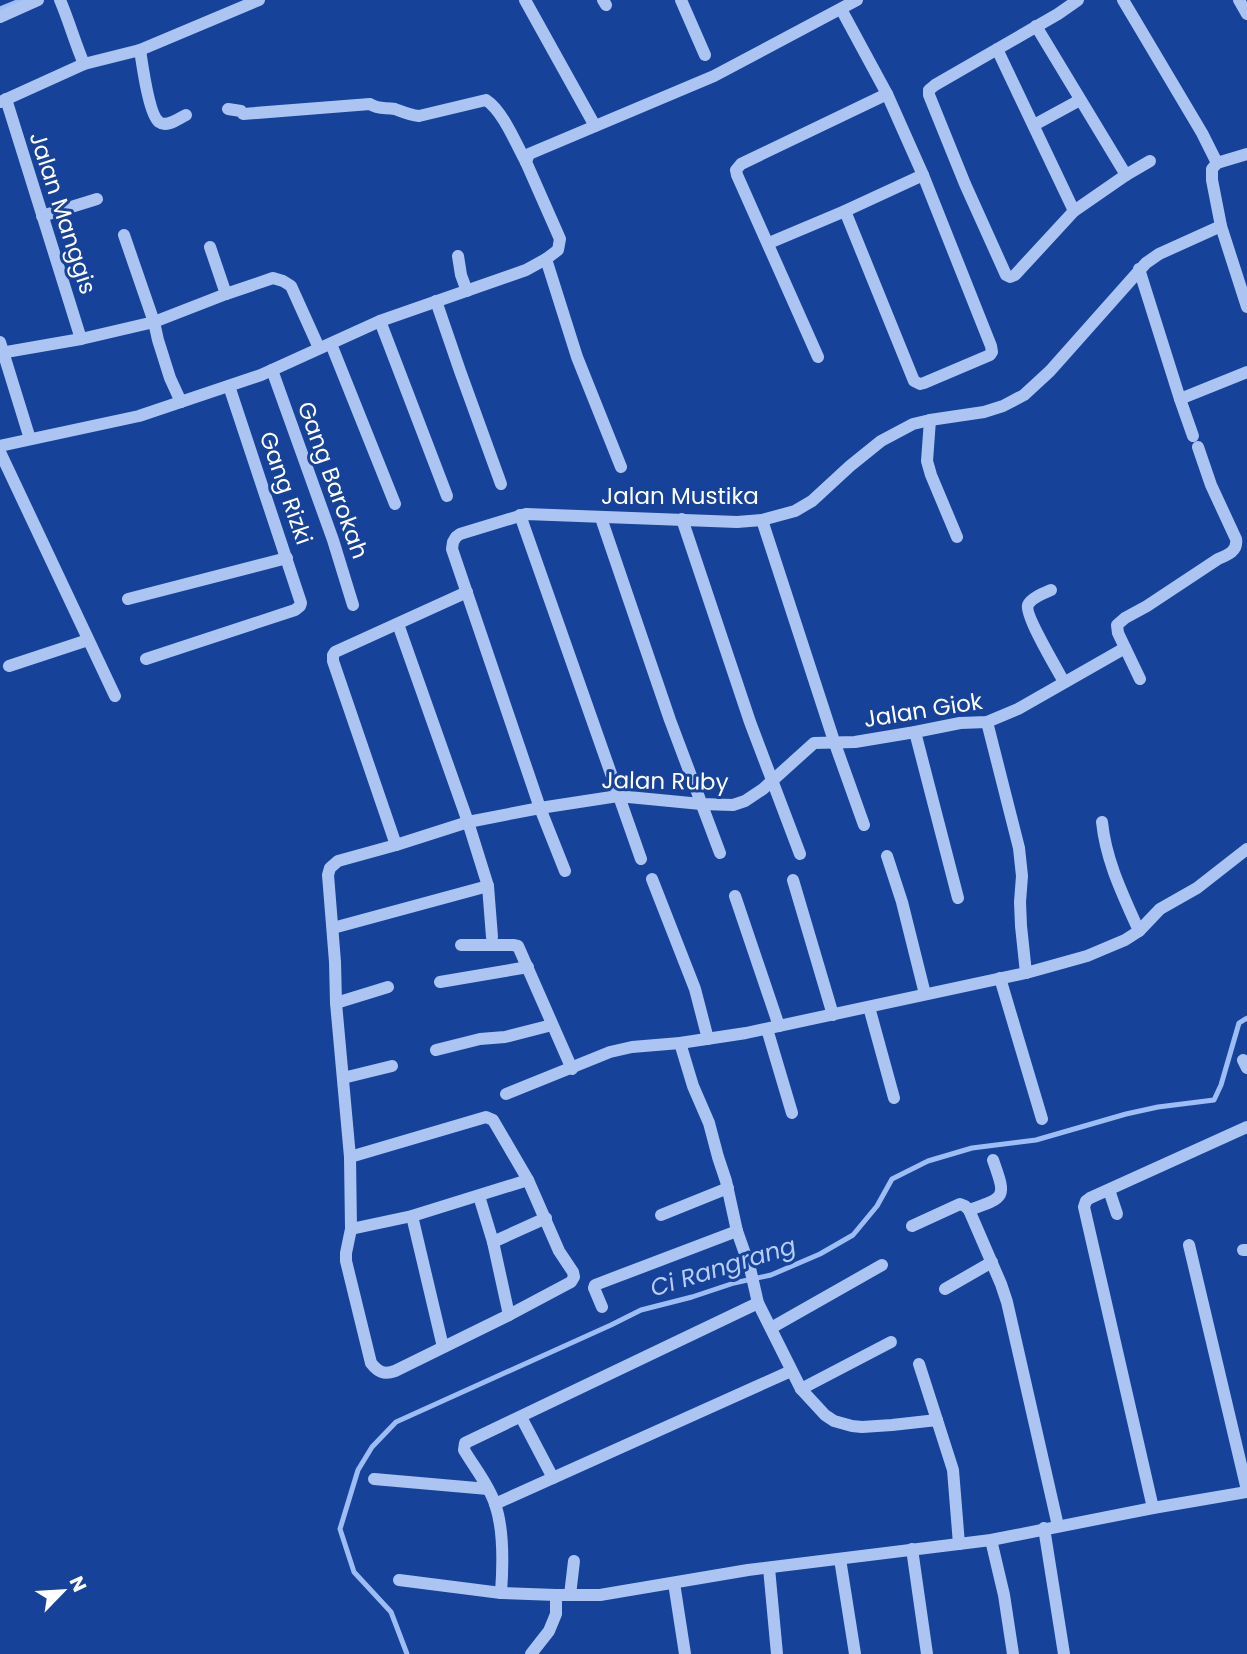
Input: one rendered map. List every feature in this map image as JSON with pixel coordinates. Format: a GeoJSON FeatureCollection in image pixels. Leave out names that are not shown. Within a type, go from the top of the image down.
{"type":"FeatureCollection","features":[{"type":"Feature","properties":{"kind":"street"},"geometry":{"type":"LineString","coordinates":[[0,17],[38,0]]}},
{"type":"Feature","properties":{"kind":"street"},"geometry":{"type":"LineString","coordinates":[[60,0],[84,64]]}},
{"type":"Feature","properties":{"kind":"street"},"geometry":{"type":"LineString","coordinates":[[3,100],[84,64],[140,50],[259,0]]}},
{"type":"Feature","properties":{"kind":"street"},"geometry":{"type":"LineString","coordinates":[[525,0],[595,127]]}},
{"type":"Feature","properties":{"kind":"street"},"geometry":{"type":"LineString","coordinates":[[681,0],[705,55]]}},
{"type":"Feature","properties":{"kind":"street"},"geometry":{"type":"LineString","coordinates":[[526,162],[532,152],[714,76],[857,0]]}},
{"type":"Feature","properties":{"kind":"street"},"geometry":{"type":"LineString","coordinates":[[1078,0],[929,90],[965,184],[1006,275],[1015,275],[1074,211],[1150,161]]}},
{"type":"Feature","properties":{"kind":"street"},"geometry":{"type":"LineString","coordinates":[[1123,0],[1217,163]]}},
{"type":"Feature","properties":{"kind":"street"},"geometry":{"type":"LineString","coordinates":[[1239,0],[1247,14]]}},
{"type":"Feature","properties":{"kind":"street"},"geometry":{"type":"LineString","coordinates":[[841,9],[887,94],[923,175],[992,349],[990,355],[924,383],[914,381],[845,211]]}},
{"type":"Feature","properties":{"kind":"street"},"geometry":{"type":"LineString","coordinates":[[1036,26],[1126,175]]}},
{"type":"Feature","properties":{"kind":"street"},"geometry":{"type":"LineString","coordinates":[[997,49],[1074,211]]}},
{"type":"Feature","properties":{"kind":"street"},"geometry":{"type":"LineString","coordinates":[[140,50],[145,82],[159,122],[170,123],[186,115]]}},
{"type":"Feature","properties":{"kind":"street"},"geometry":{"type":"LineString","coordinates":[[818,357],[736,170],[738,166],[887,94]]}},
{"type":"Feature","properties":{"kind":"street","name":"Jalan Manggis"},"geometry":{"type":"LineString","coordinates":[[3,100],[81,339]]}},
{"type":"Feature","properties":{"kind":"street"},"geometry":{"type":"LineString","coordinates":[[0,446],[139,416],[229,386],[272,370],[380,321],[504,279],[547,260],[558,250],[560,239],[526,162],[498,112],[486,100],[419,116],[392,108],[378,109],[370,104],[243,114],[228,108]]}},
{"type":"Feature","properties":{"kind":"street"},"geometry":{"type":"LineString","coordinates":[[1034,125],[1080,100]]}},
{"type":"Feature","properties":{"kind":"street"},"geometry":{"type":"LineString","coordinates":[[1247,154],[1217,163],[1212,169],[1221,226],[1247,307]]}},
{"type":"Feature","properties":{"kind":"street"},"geometry":{"type":"LineString","coordinates":[[769,243],[923,175]]}},
{"type":"Feature","properties":{"kind":"street"},"geometry":{"type":"LineString","coordinates":[[42,216],[97,199]]}},
{"type":"Feature","properties":{"kind":"street","name":"Jalan Mustika"},"geometry":{"type":"LineString","coordinates":[[467,592],[452,549],[456,537],[520,515],[737,522],[762,520],[795,511],[812,501],[881,441],[905,428],[930,420],[984,412],[1024,395],[1050,371],[1139,269],[1158,254],[1221,226]]}},
{"type":"Feature","properties":{"kind":"street"},"geometry":{"type":"LineString","coordinates":[[124,235],[170,378],[181,402]]}},
{"type":"Feature","properties":{"kind":"street"},"geometry":{"type":"LineString","coordinates":[[210,247],[226,294]]}},
{"type":"Feature","properties":{"kind":"street"},"geometry":{"type":"LineString","coordinates":[[458,256],[467,291]]}},
{"type":"Feature","properties":{"kind":"street"},"geometry":{"type":"LineString","coordinates":[[547,260],[577,357],[621,467]]}},
{"type":"Feature","properties":{"kind":"street"},"geometry":{"type":"LineString","coordinates":[[1139,269],[1180,399],[1211,485],[1237,545],[1227,555],[1117,625],[1118,633],[1140,679]]}},
{"type":"Feature","properties":{"kind":"street"},"geometry":{"type":"LineString","coordinates":[[30,439],[1,349],[81,339],[154,322],[273,278],[291,286],[325,346],[395,504]]}},
{"type":"Feature","properties":{"kind":"street"},"geometry":{"type":"LineString","coordinates":[[436,301],[501,484]]}},
{"type":"Feature","properties":{"kind":"street"},"geometry":{"type":"LineString","coordinates":[[380,321],[447,496]]}},
{"type":"Feature","properties":{"kind":"street","name":"Gang Barokah"},"geometry":{"type":"LineString","coordinates":[[272,370],[333,540],[353,605]]}},
{"type":"Feature","properties":{"kind":"street"},"geometry":{"type":"LineString","coordinates":[[1180,399],[1247,372]]}},
{"type":"Feature","properties":{"kind":"street","name":"Gang Rizki"},"geometry":{"type":"LineString","coordinates":[[146,659],[295,610],[301,603],[229,386]]}},
{"type":"Feature","properties":{"kind":"street"},"geometry":{"type":"LineString","coordinates":[[930,420],[927,461],[957,537]]}},
{"type":"Feature","properties":{"kind":"street"},"geometry":{"type":"LineString","coordinates":[[0,453],[115,696]]}},
{"type":"Feature","properties":{"kind":"street"},"geometry":{"type":"LineString","coordinates":[[520,515],[641,859]]}},
{"type":"Feature","properties":{"kind":"street"},"geometry":{"type":"LineString","coordinates":[[601,518],[670,720],[720,853]]}},
{"type":"Feature","properties":{"kind":"street"},"geometry":{"type":"LineString","coordinates":[[682,519],[742,698],[800,853]]}},
{"type":"Feature","properties":{"kind":"street"},"geometry":{"type":"LineString","coordinates":[[762,520],[864,825]]}},
{"type":"Feature","properties":{"kind":"street"},"geometry":{"type":"LineString","coordinates":[[128,600],[287,558]]}},
{"type":"Feature","properties":{"kind":"street"},"geometry":{"type":"LineString","coordinates":[[1051,590],[1035,598],[1028,604],[1027,609],[1064,682]]}},
{"type":"Feature","properties":{"kind":"street"},"geometry":{"type":"LineString","coordinates":[[396,845],[332,655],[467,592],[540,808],[565,871]]}},
{"type":"Feature","properties":{"kind":"street"},"geometry":{"type":"LineString","coordinates":[[398,624],[488,886],[492,937]]}},
{"type":"Feature","properties":{"kind":"street"},"geometry":{"type":"LineString","coordinates":[[9,666],[88,640]]}},
{"type":"Feature","properties":{"kind":"street","name":"Jalan Giok"},"geometry":{"type":"LineString","coordinates":[[834,741],[855,742],[960,723],[987,722],[1005,716],[1125,648]]}},
{"type":"Feature","properties":{"kind":"street"},"geometry":{"type":"LineString","coordinates":[[987,722],[1019,848],[1022,876],[1022,946],[1026,974]]}},
{"type":"Feature","properties":{"kind":"street"},"geometry":{"type":"LineString","coordinates":[[915,732],[958,898]]}},
{"type":"Feature","properties":{"kind":"street","name":"Jalan Ruby"},"geometry":{"type":"LineString","coordinates":[[333,928],[328,875],[330,868],[338,861],[468,822],[618,796],[701,804],[740,803],[772,781],[814,743],[834,741]]}},
{"type":"Feature","properties":{"kind":"street"},"geometry":{"type":"LineString","coordinates":[[1102,822],[1111,866],[1139,931]]}},
{"type":"Feature","properties":{"kind":"street"},"geometry":{"type":"LineString","coordinates":[[506,1094],[621,1049],[708,1039],[773,1027],[1026,974],[1087,957],[1139,931],[1160,909],[1197,888],[1247,849]]}},
{"type":"Feature","properties":{"kind":"street"},"geometry":{"type":"LineString","coordinates":[[887,856],[902,902],[925,994]]}},
{"type":"Feature","properties":{"kind":"street"},"geometry":{"type":"LineString","coordinates":[[652,879],[695,989],[708,1039]]}},
{"type":"Feature","properties":{"kind":"street"},"geometry":{"type":"LineString","coordinates":[[793,880],[832,1015]]}},
{"type":"Feature","properties":{"kind":"street"},"geometry":{"type":"LineString","coordinates":[[350,1157],[486,1118],[493,1120],[528,1180],[559,1251],[574,1278],[509,1315],[391,1373],[381,1373],[371,1363],[346,1261],[351,1229],[350,1157],[336,1003],[333,928],[488,886]]}},
{"type":"Feature","properties":{"kind":"street"},"geometry":{"type":"LineString","coordinates":[[735,896],[773,1027],[792,1113]]}},
{"type":"Feature","properties":{"kind":"street"},"geometry":{"type":"LineString","coordinates":[[461,945],[516,945],[572,1069]]}},
{"type":"Feature","properties":{"kind":"street"},"geometry":{"type":"LineString","coordinates":[[440,982],[528,967]]}},
{"type":"Feature","properties":{"kind":"street"},"geometry":{"type":"LineString","coordinates":[[1000,978],[1042,1119]]}},
{"type":"Feature","properties":{"kind":"street"},"geometry":{"type":"LineString","coordinates":[[336,1003],[388,988]]}},
{"type":"Feature","properties":{"kind":"street"},"geometry":{"type":"LineString","coordinates":[[869,1006],[894,1098]]}},
{"type":"Feature","properties":{"kind":"street"},"geometry":{"type":"LineString","coordinates":[[436,1049],[480,1039],[505,1037],[552,1025]]}},
{"type":"Feature","properties":{"kind":"street"},"geometry":{"type":"LineString","coordinates":[[680,1043],[693,1086],[709,1123],[758,1303],[804,1392],[819,1410],[834,1421],[852,1426],[937,1420]]}},
{"type":"Feature","properties":{"kind":"street"},"geometry":{"type":"LineString","coordinates":[[343,1078],[391,1066]]}},
{"type":"Feature","properties":{"kind":"street"},"geometry":{"type":"LineString","coordinates":[[1153,1507],[1084,1207],[1088,1199],[1247,1127]]}},
{"type":"Feature","properties":{"kind":"street"},"geometry":{"type":"LineString","coordinates":[[969,1210],[995,1201],[999,1196],[1002,1186],[993,1160]]}},
{"type":"Feature","properties":{"kind":"street"},"geometry":{"type":"LineString","coordinates":[[351,1229],[412,1216],[528,1180]]}},
{"type":"Feature","properties":{"kind":"street"},"geometry":{"type":"LineString","coordinates":[[661,1215],[728,1188]]}},
{"type":"Feature","properties":{"kind":"street"},"geometry":{"type":"LineString","coordinates":[[1109,1190],[1117,1214]]}},
{"type":"Feature","properties":{"kind":"street"},"geometry":{"type":"LineString","coordinates":[[479,1196],[493,1241],[509,1315]]}},
{"type":"Feature","properties":{"kind":"street"},"geometry":{"type":"LineString","coordinates":[[912,1226],[960,1204],[969,1210],[1007,1302],[1058,1526]]}},
{"type":"Feature","properties":{"kind":"street"},"geometry":{"type":"LineString","coordinates":[[412,1216],[443,1347]]}},
{"type":"Feature","properties":{"kind":"street"},"geometry":{"type":"LineString","coordinates":[[493,1241],[546,1218]]}},
{"type":"Feature","properties":{"kind":"street"},"geometry":{"type":"LineString","coordinates":[[602,1307],[594,1288],[595,1284],[737,1231]]}},
{"type":"Feature","properties":{"kind":"street"},"geometry":{"type":"LineString","coordinates":[[399,1580],[501,1593],[600,1595],[769,1568],[990,1540],[1247,1491],[1189,1245]]}},
{"type":"Feature","properties":{"kind":"street"},"geometry":{"type":"LineString","coordinates":[[945,1289],[992,1262]]}},
{"type":"Feature","properties":{"kind":"street"},"geometry":{"type":"LineString","coordinates":[[771,1328],[881,1265]]}},
{"type":"Feature","properties":{"kind":"street"},"geometry":{"type":"LineString","coordinates":[[501,1593],[503,1566],[495,1504],[464,1450],[464,1445],[758,1303]]}},
{"type":"Feature","properties":{"kind":"street"},"geometry":{"type":"LineString","coordinates":[[804,1392],[891,1342]]}},
{"type":"Feature","properties":{"kind":"street"},"geometry":{"type":"LineString","coordinates":[[919,1364],[953,1470],[959,1544]]}},
{"type":"Feature","properties":{"kind":"street"},"geometry":{"type":"LineString","coordinates":[[495,1504],[791,1371]]}},
{"type":"Feature","properties":{"kind":"street"},"geometry":{"type":"LineString","coordinates":[[521,1417],[553,1478]]}},
{"type":"Feature","properties":{"kind":"street"},"geometry":{"type":"LineString","coordinates":[[373,1479],[488,1489]]}},
{"type":"Feature","properties":{"kind":"street"},"geometry":{"type":"LineString","coordinates":[[1044,1528],[1064,1654]]}},
{"type":"Feature","properties":{"kind":"street"},"geometry":{"type":"LineString","coordinates":[[990,1540],[1013,1654]]}},
{"type":"Feature","properties":{"kind":"street"},"geometry":{"type":"LineString","coordinates":[[912,1549],[927,1654]]}},
{"type":"Feature","properties":{"kind":"street"},"geometry":{"type":"LineString","coordinates":[[840,1559],[855,1654]]}},
{"type":"Feature","properties":{"kind":"street"},"geometry":{"type":"LineString","coordinates":[[531,1654],[549,1631],[574,1561]]}},
{"type":"Feature","properties":{"kind":"street"},"geometry":{"type":"LineString","coordinates":[[769,1568],[777,1654]]}},
{"type":"Feature","properties":{"kind":"street"},"geometry":{"type":"LineString","coordinates":[[674,1583],[685,1654]]}},
{"type":"Feature","properties":{"kind":"waterway"},"geometry":{"type":"LineString","coordinates":[[0,9],[22,0]]}},
{"type":"Feature","properties":{"kind":"waterway","name":"Ci Rangrang"},"geometry":{"type":"LineString","coordinates":[[407,1654],[391,1612],[354,1572],[340,1529],[358,1470],[372,1447],[396,1422],[641,1310],[771,1275],[820,1254],[853,1235],[877,1206],[892,1179],[928,1161],[972,1148],[1036,1140],[1158,1107],[1214,1100],[1239,1023],[1247,1018]]}}]}
